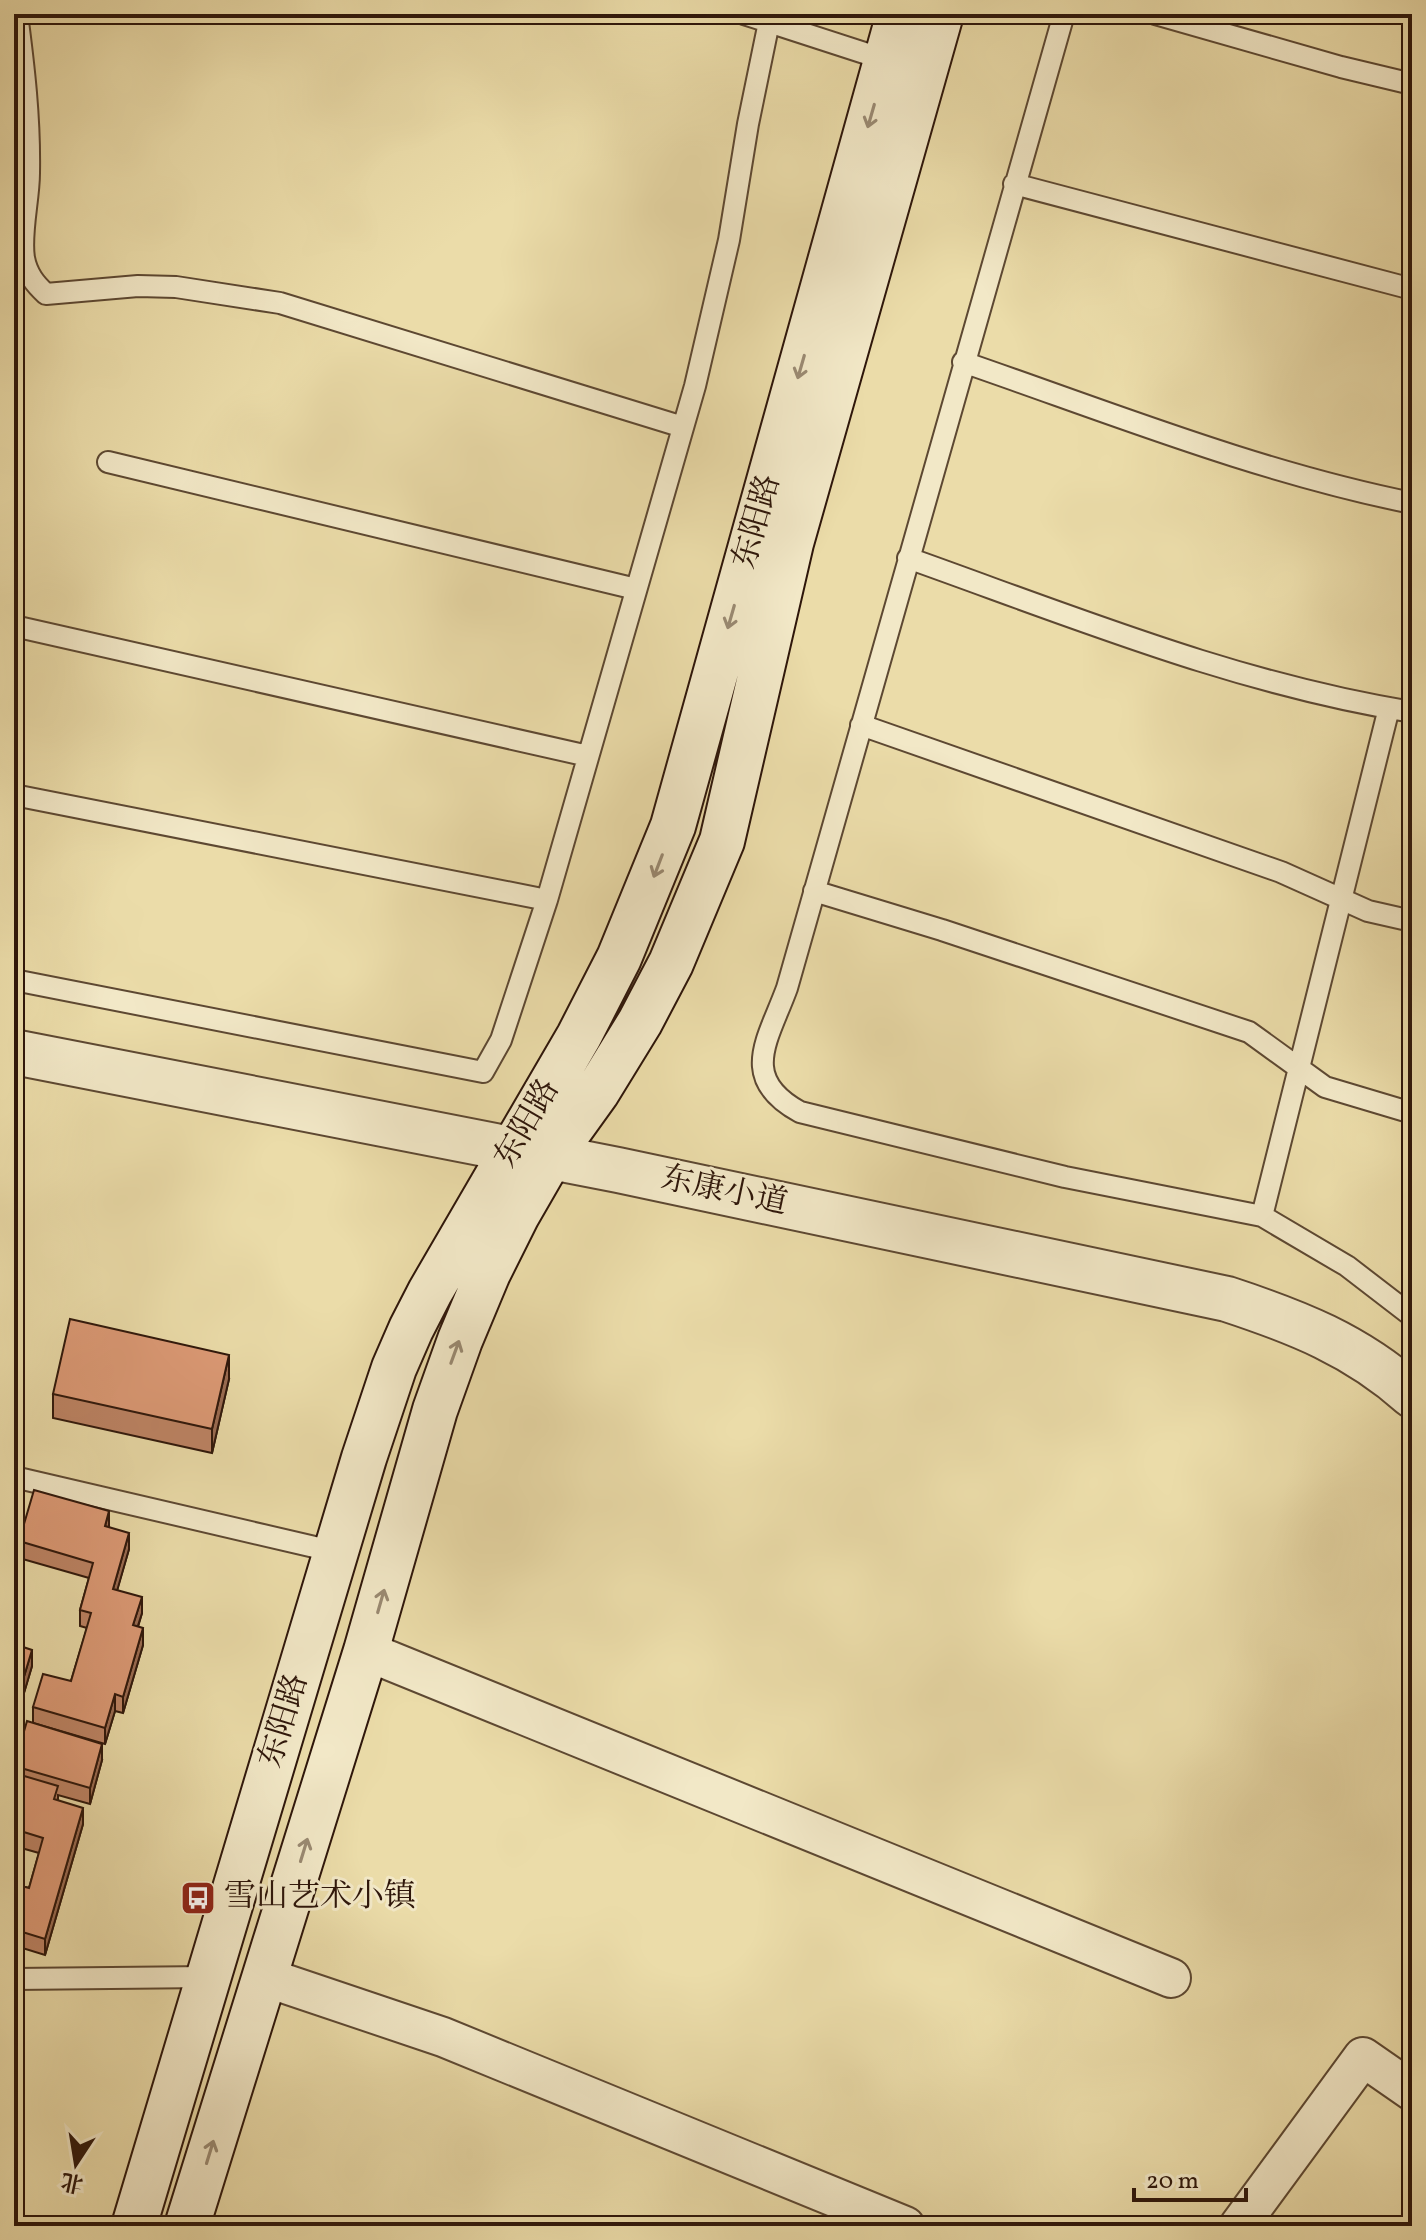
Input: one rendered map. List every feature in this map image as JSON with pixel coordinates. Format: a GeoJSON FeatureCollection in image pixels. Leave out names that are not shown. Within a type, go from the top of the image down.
{"type":"FeatureCollection","features":[{"type":"Feature","properties":{"kind":"main road","name":"东阳路"},"geometry":{"type":"LineString","coordinates":[[187,2226],[366,1651],[435,1410],[579,1036],[619,958],[673,826],[899,14]]}},
{"type":"Feature","properties":{"kind":"main road","name":"东阳路"},"geometry":{"type":"LineString","coordinates":[[134,2226],[378,1412],[411,1329],[430,1292],[532,1153],[597,1092],[640,1022],[671,963],[722,841],[791,543],[941,14]]}},
{"type":"Feature","properties":{"kind":"main road","name":"东康小道"},"geometry":{"type":"LineString","coordinates":[[14,1052],[532,1153],[1227,1299],[1295,1321],[1326,1336],[1357,1353],[1412,1395]]}},
{"type":"Feature","properties":{"kind":"street"},"geometry":{"type":"LineString","coordinates":[[366,1651],[1171,1978]]}},
{"type":"Feature","properties":{"kind":"street"},"geometry":{"type":"LineString","coordinates":[[265,1977],[443,2037],[905,2226]]}},
{"type":"Feature","properties":{"kind":"street"},"geometry":{"type":"LineString","coordinates":[[1239,2226],[1363,2057],[1412,2091]]}},
{"type":"Feature","properties":{"kind":"lane"},"geometry":{"type":"LineString","coordinates":[[17,14],[29,134],[21,206],[23,256],[35,284],[46,294],[138,286],[176,287],[280,303],[683,427]]}},
{"type":"Feature","properties":{"kind":"lane"},"geometry":{"type":"LineString","coordinates":[[744,14],[886,60]]}},
{"type":"Feature","properties":{"kind":"lane"},"geometry":{"type":"LineString","coordinates":[[1064,14],[787,988],[760,1063],[772,1092],[800,1112],[1065,1177],[1262,1216],[1347,1266],[1412,1316]]}},
{"type":"Feature","properties":{"kind":"lane"},"geometry":{"type":"LineString","coordinates":[[1155,14],[1412,84]]}},
{"type":"Feature","properties":{"kind":"lane"},"geometry":{"type":"LineString","coordinates":[[14,980],[483,1072],[501,1040],[547,900],[683,427],[717,299],[769,22]]}},
{"type":"Feature","properties":{"kind":"lane"},"geometry":{"type":"LineString","coordinates":[[1014,184],[1412,289]]}},
{"type":"Feature","properties":{"kind":"lane"},"geometry":{"type":"LineString","coordinates":[[963,362],[1252,461],[1412,503]]}},
{"type":"Feature","properties":{"kind":"lane"},"geometry":{"type":"LineString","coordinates":[[108,462],[636,589]]}},
{"type":"Feature","properties":{"kind":"lane"},"geometry":{"type":"LineString","coordinates":[[908,558],[1212,666],[1272,683],[1412,712]]}},
{"type":"Feature","properties":{"kind":"lane"},"geometry":{"type":"LineString","coordinates":[[14,626],[588,756]]}},
{"type":"Feature","properties":{"kind":"lane"},"geometry":{"type":"LineString","coordinates":[[1262,1216],[1389,708]]}},
{"type":"Feature","properties":{"kind":"lane"},"geometry":{"type":"LineString","coordinates":[[861,725],[1281,872],[1368,911],[1412,921]]}},
{"type":"Feature","properties":{"kind":"lane"},"geometry":{"type":"LineString","coordinates":[[14,795],[547,900]]}},
{"type":"Feature","properties":{"kind":"lane"},"geometry":{"type":"LineString","coordinates":[[814,891],[1249,1032],[1325,1087],[1412,1113]]}},
{"type":"Feature","properties":{"kind":"lane"},"geometry":{"type":"LineString","coordinates":[[14,1477],[336,1552]]}},
{"type":"Feature","properties":{"kind":"lane"},"geometry":{"type":"LineString","coordinates":[[14,1979],[208,1977]]}},
{"type":"Feature","properties":{"kind":"building"},"geometry":{"type":"Polygon","coordinates":[[[70,1319],[229,1355],[212,1429],[53,1394],[70,1319]]]}},
{"type":"Feature","properties":{"kind":"building"},"geometry":{"type":"Polygon","coordinates":[[[34,1490],[109,1511],[105,1526],[129,1533],[113,1589],[142,1597],[133,1625],[143,1628],[123,1697],[115,1694],[105,1728],[33,1707],[43,1674],[71,1681],[91,1613],[80,1610],[93,1563],[19,1541],[34,1490]]]}},
{"type":"Feature","properties":{"kind":"building"},"geometry":{"type":"Polygon","coordinates":[[[14,1644],[32,1650],[16,1703],[14,1703],[14,1644]]]}},
{"type":"Feature","properties":{"kind":"building"},"geometry":{"type":"Polygon","coordinates":[[[27,1721],[102,1744],[90,1788],[14,1766],[27,1721]]]}},
{"type":"Feature","properties":{"kind":"building"},"geometry":{"type":"Polygon","coordinates":[[[14,1773],[58,1786],[54,1799],[83,1808],[45,1939],[16,1930],[14,1938],[14,1884],[29,1888],[43,1838],[14,1829],[14,1773]]]}},
{"type":"Feature","properties":{"kind":"place","name":"雪山艺术小镇"},"geometry":{"type":"Point","coordinates":[198,1898]}}]}
